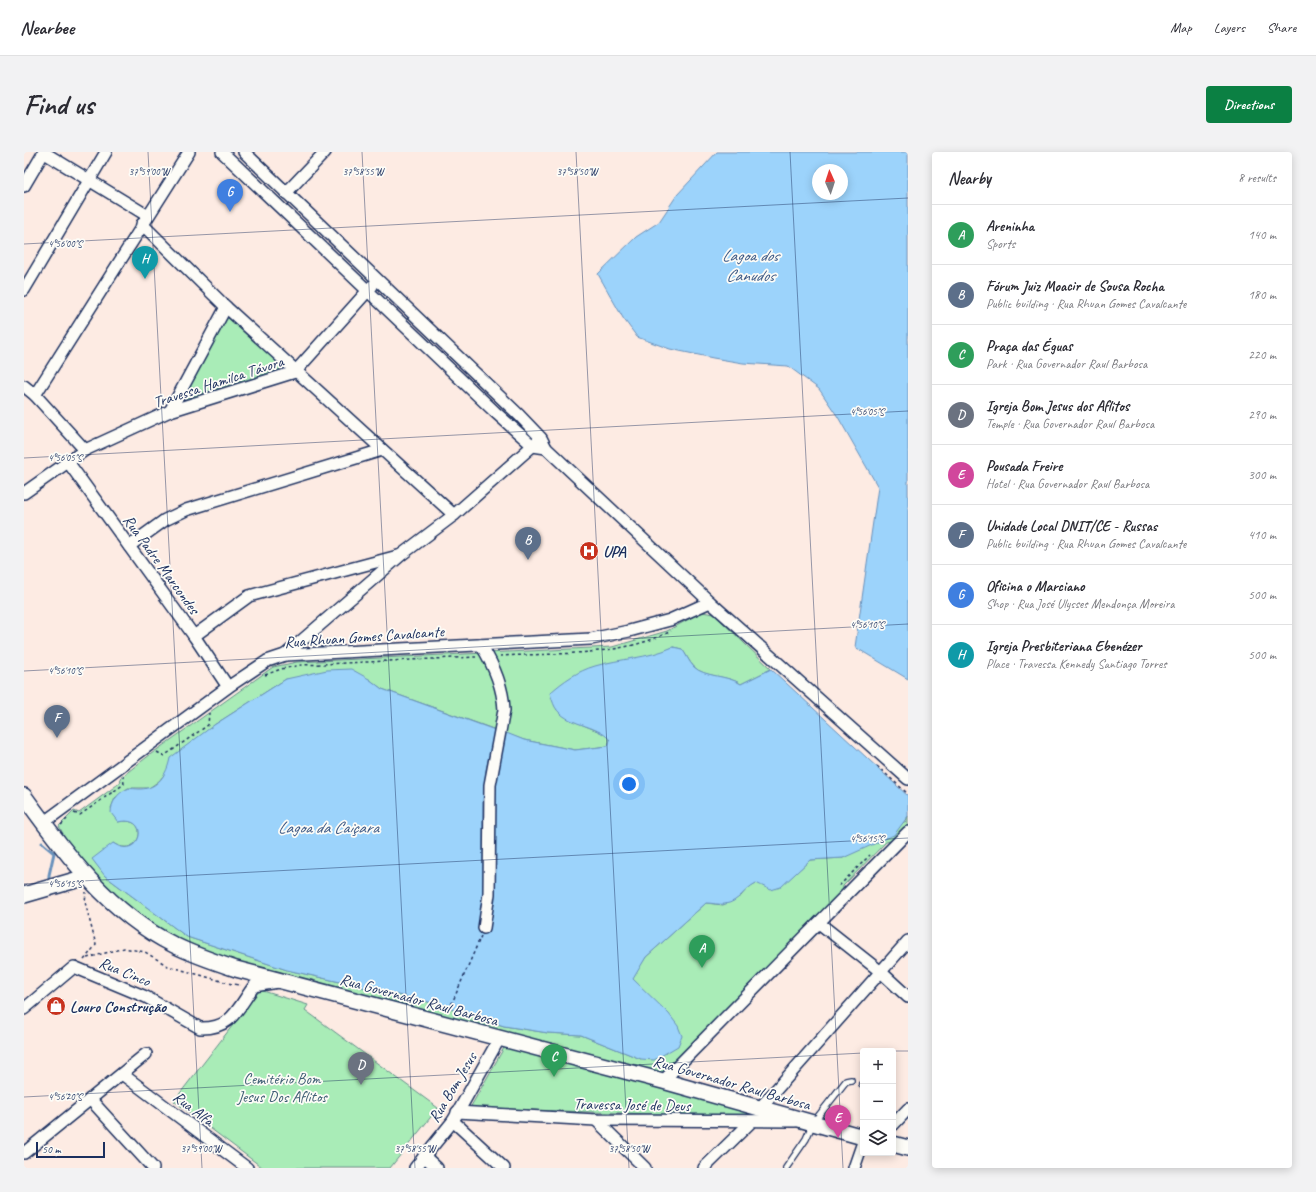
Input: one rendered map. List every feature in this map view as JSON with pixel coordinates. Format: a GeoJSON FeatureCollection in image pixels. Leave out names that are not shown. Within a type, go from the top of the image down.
{"type":"FeatureCollection","features":[{"type":"Feature","properties":{"kind":"street"},"geometry":{"type":"LineString","coordinates":[[24,186],[44,152],[90,179],[145,220],[226,308],[454,515]]}},
{"type":"Feature","properties":{"kind":"street"},"geometry":{"type":"LineString","coordinates":[[24,290],[106,152]]}},
{"type":"Feature","properties":{"kind":"street"},"geometry":{"type":"LineString","coordinates":[[35,395],[189,152]]}},
{"type":"Feature","properties":{"kind":"street"},"geometry":{"type":"LineString","coordinates":[[222,152],[495,412],[546,448],[710,602],[908,779]]}},
{"type":"Feature","properties":{"kind":"street"},"geometry":{"type":"LineString","coordinates":[[244,152],[377,281],[537,442]]}},
{"type":"Feature","properties":{"kind":"street"},"geometry":{"type":"LineString","coordinates":[[286,194],[324,152]]}},
{"type":"Feature","properties":{"kind":"street","name":"Travessa Hamilca Távora"},"geometry":{"type":"LineString","coordinates":[[24,493],[85,450],[170,411],[295,372],[377,281]]}},
{"type":"Feature","properties":{"kind":"street"},"geometry":{"type":"LineString","coordinates":[[170,411],[226,308]]}},
{"type":"Feature","properties":{"kind":"street"},"geometry":{"type":"LineString","coordinates":[[24,386],[35,395],[85,450]]}},
{"type":"Feature","properties":{"kind":"street"},"geometry":{"type":"LineString","coordinates":[[285,655],[401,556],[454,515],[537,442]]}},
{"type":"Feature","properties":{"kind":"street"},"geometry":{"type":"LineString","coordinates":[[129,546],[165,520],[186,510],[382,450]]}},
{"type":"Feature","properties":{"kind":"street","name":"Rua Padre Marcondes"},"geometry":{"type":"LineString","coordinates":[[68,462],[194,636],[228,687]]}},
{"type":"Feature","properties":{"kind":"street"},"geometry":{"type":"LineString","coordinates":[[194,636],[249,596],[401,556]]}},
{"type":"Feature","properties":{"kind":"street","name":"Rua Rhuan Gomes Cavalcante"},"geometry":{"type":"LineString","coordinates":[[43,822],[228,687],[267,661],[285,655],[591,639],[670,620],[710,602]]}},
{"type":"Feature","properties":{"kind":"street"},"geometry":{"type":"LineString","coordinates":[[481,645],[488,656],[499,682],[504,710],[490,785],[489,894],[484,928]]}},
{"type":"Feature","properties":{"kind":"street","name":"Rua Governador Raul Barbosa"},"geometry":{"type":"LineString","coordinates":[[24,796],[86,877],[119,908],[146,928],[173,944],[236,969],[663,1081],[860,1136]]}},
{"type":"Feature","properties":{"kind":"street"},"geometry":{"type":"LineString","coordinates":[[663,1081],[908,832]]}},
{"type":"Feature","properties":{"kind":"street"},"geometry":{"type":"LineString","coordinates":[[24,895],[86,877]]}},
{"type":"Feature","properties":{"kind":"street"},"geometry":{"type":"LineString","coordinates":[[819,923],[882,972],[908,997]]}},
{"type":"Feature","properties":{"kind":"street"},"geometry":{"type":"LineString","coordinates":[[760,1108],[908,941]]}},
{"type":"Feature","properties":{"kind":"street"},"geometry":{"type":"LineString","coordinates":[[24,1009],[74,968]]}},
{"type":"Feature","properties":{"kind":"street","name":"Rua Cinco"},"geometry":{"type":"LineString","coordinates":[[74,968],[146,996],[200,1028],[218,1027],[229,1021],[254,986]]}},
{"type":"Feature","properties":{"kind":"street"},"geometry":{"type":"LineString","coordinates":[[254,986],[282,981]]}},
{"type":"Feature","properties":{"kind":"street","name":"Rua Bom Jesus"},"geometry":{"type":"LineString","coordinates":[[415,1168],[455,1117],[499,1039]]}},
{"type":"Feature","properties":{"kind":"street"},"geometry":{"type":"LineString","coordinates":[[24,1153],[146,1054]]}},
{"type":"Feature","properties":{"kind":"street","name":"Rua Alfa"},"geometry":{"type":"LineString","coordinates":[[122,1074],[247,1168]]}},
{"type":"Feature","properties":{"kind":"street"},"geometry":{"type":"LineString","coordinates":[[90,1099],[153,1168]]}},
{"type":"Feature","properties":{"kind":"street"},"geometry":{"type":"LineString","coordinates":[[896,1122],[908,1109]]}},
{"type":"Feature","properties":{"kind":"street"},"geometry":{"type":"LineString","coordinates":[[455,1117],[504,1168]]}},
{"type":"Feature","properties":{"kind":"street","name":"Travessa José de Deus"},"geometry":{"type":"LineString","coordinates":[[455,1117],[809,1122]]}},
{"type":"Feature","properties":{"kind":"street"},"geometry":{"type":"LineString","coordinates":[[596,1120],[645,1168]]}},
{"type":"Feature","properties":{"kind":"street"},"geometry":{"type":"LineString","coordinates":[[704,1168],[751,1122]]}},
{"type":"Feature","properties":{"kind":"street"},"geometry":{"type":"LineString","coordinates":[[896,1145],[908,1148]]}},
{"type":"Feature","properties":{"kind":"street"},"geometry":{"type":"LineString","coordinates":[[854,1168],[860,1151]]}},
{"type":"Feature","properties":{"kind":"street"},"geometry":{"type":"LineString","coordinates":[[424,1156],[437,1168]]}},
{"type":"Feature","properties":{"kind":"lane"},"geometry":{"type":"LineString","coordinates":[[786,1168],[806,1139],[809,1122],[846,1081],[851,1080]]}},
{"type":"Feature","properties":{"kind":"path"},"geometry":{"type":"LineString","coordinates":[[259,679],[281,669],[301,665],[572,653],[612,649],[660,637],[672,630]]}},
{"type":"Feature","properties":{"kind":"path"},"geometry":{"type":"LineString","coordinates":[[151,756],[157,752],[164,756],[208,725],[209,712]]}},
{"type":"Feature","properties":{"kind":"path"},"geometry":{"type":"LineString","coordinates":[[73,813],[80,815],[124,784],[122,776],[128,772]]}},
{"type":"Feature","properties":{"kind":"path"},"geometry":{"type":"LineString","coordinates":[[60,829],[67,818]]}},
{"type":"Feature","properties":{"kind":"path"},"geometry":{"type":"LineString","coordinates":[[840,891],[839,885],[871,854]]}},
{"type":"Feature","properties":{"kind":"path"},"geometry":{"type":"LineString","coordinates":[[74,968],[87,958],[96,945],[85,902],[86,877]]}},
{"type":"Feature","properties":{"kind":"path"},"geometry":{"type":"LineString","coordinates":[[449,1010],[484,928]]}},
{"type":"Feature","properties":{"kind":"path"},"geometry":{"type":"LineString","coordinates":[[87,958],[124,948],[145,952],[168,966],[232,984],[254,986]]}},
{"type":"Feature","properties":{"kind":"green space"},"geometry":{"type":"Polygon","coordinates":[[[226,316],[285,368],[180,400],[226,316]]]}},
{"type":"Feature","properties":{"kind":"green space"},"geometry":{"type":"Polygon","coordinates":[[[702,612],[714,614],[771,669],[741,684],[730,679],[699,671],[692,665],[682,649],[673,647],[556,709],[571,720],[605,734],[610,740],[608,746],[575,750],[524,740],[382,689],[369,679],[286,679],[214,725],[168,770],[159,781],[149,788],[128,788],[115,798],[111,808],[118,822],[129,821],[136,824],[139,830],[139,836],[136,842],[130,846],[123,847],[113,843],[105,876],[187,937],[287,970],[433,1003],[504,1026],[548,1033],[581,1035],[641,1059],[643,990],[632,978],[646,957],[706,903],[723,905],[741,896],[748,887],[756,883],[780,887],[810,860],[843,858],[906,821],[908,816],[908,827],[896,840],[886,842],[843,886],[843,896],[662,1075],[256,971],[200,950],[153,926],[122,902],[78,857],[59,826],[74,811],[79,813],[121,782],[120,778],[151,754],[273,667],[297,662],[612,647],[667,631],[702,612]]]}},
{"type":"Feature","properties":{"kind":"green space","name":"Cemitério Bom Jesus Dos Aflitos"},"geometry":{"type":"Polygon","coordinates":[[[260,990],[308,1005],[305,1010],[438,1108],[390,1168],[263,1168],[174,1101],[260,990]]]}},
{"type":"Feature","properties":{"kind":"green space"},"geometry":{"type":"Polygon","coordinates":[[[505,1046],[772,1118],[470,1108],[505,1046]]]}},
{"type":"Feature","properties":{"kind":"water","name":"Lagoa dos Canudos"},"geometry":{"type":"Polygon","coordinates":[[[717,152],[908,152],[908,679],[855,647],[878,487],[838,417],[819,389],[788,366],[743,363],[713,358],[670,349],[637,337],[623,318],[598,274],[636,237],[659,222],[677,195],[717,152]]]}},
{"type":"Feature","properties":{"kind":"water","name":"Lagoa da Caiçara"},"geometry":{"type":"Polygon","coordinates":[[[673,647],[682,649],[692,665],[698,670],[704,673],[730,679],[741,684],[771,669],[908,796],[908,816],[894,835],[843,858],[810,860],[781,887],[771,890],[756,883],[730,903],[706,903],[646,957],[633,979],[669,1014],[678,1026],[682,1036],[678,1046],[654,1060],[641,1059],[581,1035],[548,1033],[504,1026],[433,1003],[287,970],[187,937],[105,876],[92,859],[113,843],[122,847],[130,847],[136,843],[139,837],[139,830],[136,825],[129,821],[118,822],[111,813],[113,802],[120,793],[127,789],[146,788],[157,783],[161,780],[167,770],[170,758],[214,725],[286,679],[327,670],[351,669],[369,679],[382,689],[495,730],[486,770],[483,802],[483,905],[479,923],[480,933],[483,935],[489,924],[492,907],[495,865],[494,787],[504,732],[524,740],[575,750],[608,746],[610,740],[604,735],[566,718],[560,713],[555,707],[550,693],[560,684],[589,668],[605,663],[653,654],[673,647]]]}},
{"type":"Feature","properties":{"kind":"waterway"},"geometry":{"type":"LineString","coordinates":[[42,843],[54,853],[49,881]]}},
{"type":"Feature","properties":{"kind":"place","name":"Oficina o Marciano"},"geometry":{"type":"Point","coordinates":[230,212]}},
{"type":"Feature","properties":{"kind":"place","name":"Igreja Presbiteriana Ebenézer"},"geometry":{"type":"Point","coordinates":[145,279]}},
{"type":"Feature","properties":{"kind":"place","name":"UPA"},"geometry":{"type":"Point","coordinates":[589,551]}},
{"type":"Feature","properties":{"kind":"place","name":"Fórum Juiz Moacir de Sousa Rocha"},"geometry":{"type":"Point","coordinates":[528,560]}},
{"type":"Feature","properties":{"kind":"place","name":"Unidade Local DNIT/CE - Russas"},"geometry":{"type":"Point","coordinates":[57,738]}},
{"type":"Feature","properties":{"kind":"place","name":"Areninha"},"geometry":{"type":"Point","coordinates":[702,968]}},
{"type":"Feature","properties":{"kind":"place","name":"Louro Construção"},"geometry":{"type":"Point","coordinates":[56,1006]}},
{"type":"Feature","properties":{"kind":"place","name":"Praça das Éguas"},"geometry":{"type":"Point","coordinates":[554,1077]}},
{"type":"Feature","properties":{"kind":"place","name":"Igreja Bom Jesus dos Aflitos"},"geometry":{"type":"Point","coordinates":[361,1085]}},
{"type":"Feature","properties":{"kind":"place","name":"Pousada Freire"},"geometry":{"type":"Point","coordinates":[838,1138]}}]}
